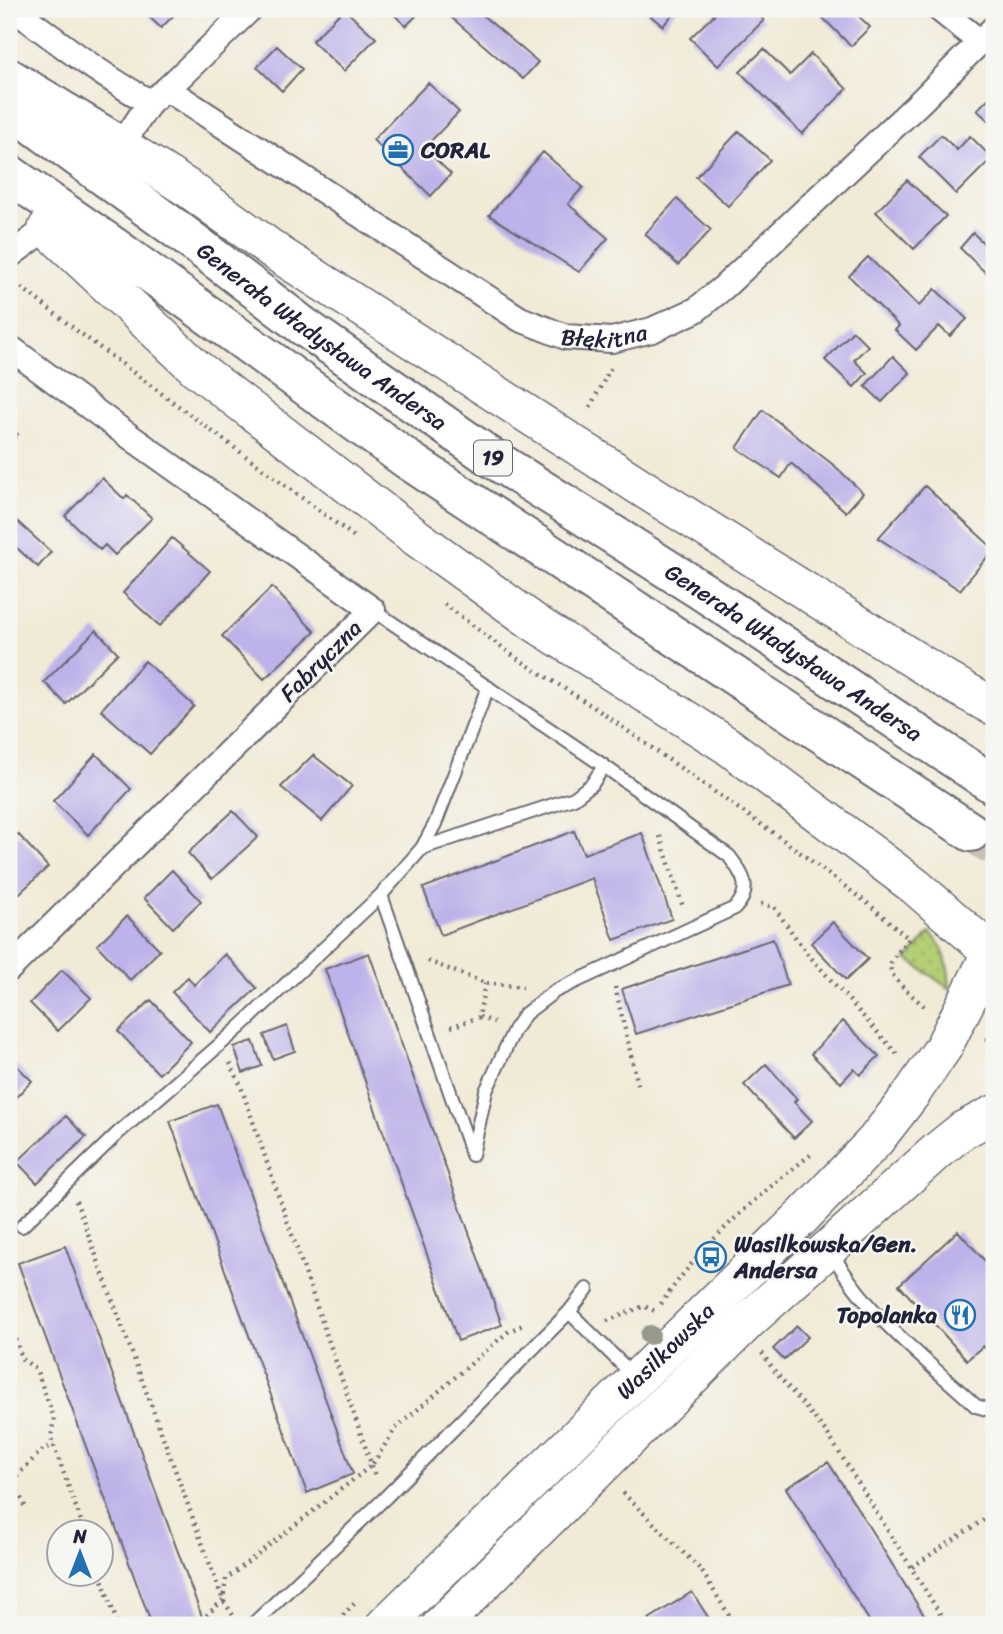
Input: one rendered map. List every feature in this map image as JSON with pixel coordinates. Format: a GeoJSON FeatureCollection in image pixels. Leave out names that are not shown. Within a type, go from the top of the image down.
{"type":"FeatureCollection","features":[{"type":"Feature","properties":{"kind":"highway"},"geometry":{"type":"LineString","coordinates":[[9,78],[121,146]]}},
{"type":"Feature","properties":{"kind":"highway","name":"Generała Władysława Andersa"},"geometry":{"type":"LineString","coordinates":[[9,107],[303,326],[486,454],[702,591],[994,785]]}},
{"type":"Feature","properties":{"kind":"highway","name":"19"},"geometry":{"type":"LineString","coordinates":[[9,174],[408,460],[971,832]]}},
{"type":"Feature","properties":{"kind":"highway"},"geometry":{"type":"LineString","coordinates":[[9,197],[47,228]]}},
{"type":"Feature","properties":{"kind":"main road"},"geometry":{"type":"LineString","coordinates":[[121,146],[189,189],[280,255],[639,486],[953,684],[994,707]]}},
{"type":"Feature","properties":{"kind":"main road"},"geometry":{"type":"LineString","coordinates":[[47,228],[195,368],[350,487],[535,623],[728,746],[916,887],[993,951]]}},
{"type":"Feature","properties":{"kind":"main road","name":"Wasilkowska"},"geometry":{"type":"LineString","coordinates":[[385,1625],[804,1215],[875,1140],[910,1096],[958,1022],[993,951]]}},
{"type":"Feature","properties":{"kind":"main road","name":"Wasilkowska"},"geometry":{"type":"LineString","coordinates":[[441,1625],[748,1321],[937,1151],[963,1130],[994,1114]]}},
{"type":"Feature","properties":{"kind":"street","name":"Błękitna"},"geometry":{"type":"LineString","coordinates":[[14,9],[113,81],[159,95],[520,318],[566,337],[612,340],[652,330],[696,310],[852,166],[987,35]]}},
{"type":"Feature","properties":{"kind":"street"},"geometry":{"type":"LineString","coordinates":[[121,146],[159,95],[250,9]]}},
{"type":"Feature","properties":{"kind":"street"},"geometry":{"type":"LineString","coordinates":[[939,9],[987,35]]}},
{"type":"Feature","properties":{"kind":"street"},"geometry":{"type":"LineString","coordinates":[[11,267],[47,228]]}},
{"type":"Feature","properties":{"kind":"street","name":"Fabryczna"},"geometry":{"type":"LineString","coordinates":[[9,347],[373,610],[9,968]]}},
{"type":"Feature","properties":{"kind":"lane"},"geometry":{"type":"LineString","coordinates":[[373,610],[604,766],[729,856],[740,869],[746,885],[743,899],[735,908],[555,991],[525,1014],[514,1030],[486,1091],[472,1155],[381,895]]}},
{"type":"Feature","properties":{"kind":"lane"},"geometry":{"type":"LineString","coordinates":[[22,1226],[118,1132],[222,1043],[381,895],[422,848],[435,824],[488,687]]}},
{"type":"Feature","properties":{"kind":"lane"},"geometry":{"type":"LineString","coordinates":[[422,848],[575,798],[592,784],[604,766]]}},
{"type":"Feature","properties":{"kind":"lane"},"geometry":{"type":"LineString","coordinates":[[829,1248],[844,1276],[880,1317],[976,1406],[994,1412]]}},
{"type":"Feature","properties":{"kind":"lane"},"geometry":{"type":"LineString","coordinates":[[252,1625],[384,1499],[569,1312],[587,1289]]}},
{"type":"Feature","properties":{"kind":"lane"},"geometry":{"type":"LineString","coordinates":[[569,1312],[635,1378]]}},
{"type":"Feature","properties":{"kind":"path"},"geometry":{"type":"LineString","coordinates":[[11,267],[17,284],[64,321],[363,544]]}},
{"type":"Feature","properties":{"kind":"path"},"geometry":{"type":"LineString","coordinates":[[590,407],[626,337]]}},
{"type":"Feature","properties":{"kind":"path"},"geometry":{"type":"LineString","coordinates":[[438,599],[515,657],[595,708],[786,842],[871,906],[909,939],[890,962],[890,971],[894,978],[927,1009],[958,1022],[994,1043]]}},
{"type":"Feature","properties":{"kind":"path"},"geometry":{"type":"LineString","coordinates":[[648,798],[690,928]]}},
{"type":"Feature","properties":{"kind":"path"},"geometry":{"type":"LineString","coordinates":[[743,899],[774,907],[805,951],[904,1061]]}},
{"type":"Feature","properties":{"kind":"path"},"geometry":{"type":"LineString","coordinates":[[399,948],[443,969],[485,983],[555,991]]}},
{"type":"Feature","properties":{"kind":"path"},"geometry":{"type":"LineString","coordinates":[[609,966],[639,1089]]}},
{"type":"Feature","properties":{"kind":"path"},"geometry":{"type":"LineString","coordinates":[[479,1017],[485,983]]}},
{"type":"Feature","properties":{"kind":"path"},"geometry":{"type":"LineString","coordinates":[[430,1035],[479,1017],[514,1030]]}},
{"type":"Feature","properties":{"kind":"path"},"geometry":{"type":"LineString","coordinates":[[222,1043],[240,1084],[384,1499]]}},
{"type":"Feature","properties":{"kind":"path"},"geometry":{"type":"LineString","coordinates":[[586,1329],[644,1306],[656,1311],[688,1266],[737,1217],[774,1183],[820,1147]]}},
{"type":"Feature","properties":{"kind":"path"},"geometry":{"type":"LineString","coordinates":[[69,1181],[223,1600],[234,1617]]}},
{"type":"Feature","properties":{"kind":"path"},"geometry":{"type":"LineString","coordinates":[[9,1320],[22,1359],[36,1369],[54,1418],[51,1438],[80,1518]]}},
{"type":"Feature","properties":{"kind":"path"},"geometry":{"type":"LineString","coordinates":[[196,1625],[223,1600],[226,1579],[372,1465],[395,1429],[509,1331],[528,1323]]}},
{"type":"Feature","properties":{"kind":"path"},"geometry":{"type":"LineString","coordinates":[[760,1349],[827,1433],[947,1625]]}},
{"type":"Feature","properties":{"kind":"path"},"geometry":{"type":"LineString","coordinates":[[25,1506],[12,1481],[43,1449],[54,1446]]}},
{"type":"Feature","properties":{"kind":"path"},"geometry":{"type":"LineString","coordinates":[[619,1490],[701,1570],[735,1625]]}},
{"type":"Feature","properties":{"kind":"path"},"geometry":{"type":"LineString","coordinates":[[912,1567],[994,1513]]}},
{"type":"Feature","properties":{"kind":"path"},"geometry":{"type":"LineString","coordinates":[[105,1588],[118,1625]]}},
{"type":"Feature","properties":{"kind":"path"},"geometry":{"type":"LineString","coordinates":[[9,1622],[61,1625]]}},
{"type":"Feature","properties":{"kind":"green space"},"geometry":{"type":"Polygon","coordinates":[[[930,933],[943,952],[950,989],[907,959],[930,933]]]}},
{"type":"Feature","properties":{"kind":"building"},"geometry":{"type":"Polygon","coordinates":[[[141,9],[180,9],[161,28],[141,9]]]}},
{"type":"Feature","properties":{"kind":"building"},"geometry":{"type":"Polygon","coordinates":[[[344,9],[376,38],[344,71],[312,41],[344,9]]]}},
{"type":"Feature","properties":{"kind":"building"},"geometry":{"type":"Polygon","coordinates":[[[388,9],[423,9],[406,26],[388,9]]]}},
{"type":"Feature","properties":{"kind":"building"},"geometry":{"type":"Polygon","coordinates":[[[460,9],[475,9],[538,62],[523,79],[452,18],[460,9]]]}},
{"type":"Feature","properties":{"kind":"building"},"geometry":{"type":"Polygon","coordinates":[[[642,9],[677,9],[663,26],[642,9]]]}},
{"type":"Feature","properties":{"kind":"building"},"geometry":{"type":"Polygon","coordinates":[[[720,9],[752,9],[764,20],[718,66],[690,38],[720,9]]]}},
{"type":"Feature","properties":{"kind":"building"},"geometry":{"type":"Polygon","coordinates":[[[830,9],[851,9],[870,27],[851,46],[822,17],[830,9]]]}},
{"type":"Feature","properties":{"kind":"building"},"geometry":{"type":"Polygon","coordinates":[[[277,46],[302,69],[282,91],[257,67],[277,46]]]}},
{"type":"Feature","properties":{"kind":"building"},"geometry":{"type":"Polygon","coordinates":[[[764,49],[790,75],[811,54],[847,89],[802,134],[740,72],[764,49]]]}},
{"type":"Feature","properties":{"kind":"building"},"geometry":{"type":"Polygon","coordinates":[[[428,83],[459,112],[424,148],[451,174],[431,196],[373,140],[428,83]]]}},
{"type":"Feature","properties":{"kind":"building"},"geometry":{"type":"Polygon","coordinates":[[[994,93],[994,126],[977,110],[994,93]]]}},
{"type":"Feature","properties":{"kind":"building"},"geometry":{"type":"Polygon","coordinates":[[[739,131],[770,160],[728,206],[696,177],[739,131]]]}},
{"type":"Feature","properties":{"kind":"building"},"geometry":{"type":"Polygon","coordinates":[[[941,135],[957,150],[970,136],[992,158],[956,194],[919,157],[941,135]]]}},
{"type":"Feature","properties":{"kind":"building"},"geometry":{"type":"Polygon","coordinates":[[[543,152],[583,187],[568,204],[608,238],[579,272],[489,215],[543,152]]]}},
{"type":"Feature","properties":{"kind":"building"},"geometry":{"type":"Polygon","coordinates":[[[907,180],[946,216],[914,249],[876,212],[907,180]]]}},
{"type":"Feature","properties":{"kind":"building"},"geometry":{"type":"Polygon","coordinates":[[[677,199],[711,230],[678,265],[645,234],[677,199]]]}},
{"type":"Feature","properties":{"kind":"building"},"geometry":{"type":"Polygon","coordinates":[[[973,233],[994,253],[994,281],[960,248],[973,233]]]}},
{"type":"Feature","properties":{"kind":"building"},"geometry":{"type":"Polygon","coordinates":[[[868,257],[919,306],[935,289],[967,319],[950,336],[939,326],[916,350],[895,330],[899,326],[849,276],[868,257]]]}},
{"type":"Feature","properties":{"kind":"building"},"geometry":{"type":"Polygon","coordinates":[[[853,331],[868,346],[854,360],[867,373],[854,387],[825,360],[853,331]]]}},
{"type":"Feature","properties":{"kind":"building"},"geometry":{"type":"Polygon","coordinates":[[[893,356],[910,373],[882,402],[865,386],[893,356]]]}},
{"type":"Feature","properties":{"kind":"building"},"geometry":{"type":"Polygon","coordinates":[[[763,410],[836,467],[863,493],[846,512],[791,463],[781,478],[737,448],[763,410]]]}},
{"type":"Feature","properties":{"kind":"building"},"geometry":{"type":"Polygon","coordinates":[[[9,426],[18,434],[9,445],[9,426]]]}},
{"type":"Feature","properties":{"kind":"building"},"geometry":{"type":"Polygon","coordinates":[[[102,478],[124,499],[127,495],[152,518],[115,555],[105,545],[100,550],[65,516],[102,478]]]}},
{"type":"Feature","properties":{"kind":"building"},"geometry":{"type":"Polygon","coordinates":[[[925,486],[994,549],[960,590],[878,538],[925,486]]]}},
{"type":"Feature","properties":{"kind":"building"},"geometry":{"type":"Polygon","coordinates":[[[9,514],[51,552],[38,567],[9,541],[9,514]]]}},
{"type":"Feature","properties":{"kind":"building"},"geometry":{"type":"Polygon","coordinates":[[[172,538],[210,571],[160,626],[123,593],[172,538]]]}},
{"type":"Feature","properties":{"kind":"building"},"geometry":{"type":"Polygon","coordinates":[[[272,587],[315,632],[264,679],[222,636],[272,587]]]}},
{"type":"Feature","properties":{"kind":"building"},"geometry":{"type":"Polygon","coordinates":[[[96,630],[118,653],[66,704],[44,682],[96,630]]]}},
{"type":"Feature","properties":{"kind":"building"},"geometry":{"type":"Polygon","coordinates":[[[145,661],[194,706],[150,754],[101,710],[145,661]]]}},
{"type":"Feature","properties":{"kind":"building"},"geometry":{"type":"Polygon","coordinates":[[[96,754],[131,789],[88,835],[53,801],[96,754]]]}},
{"type":"Feature","properties":{"kind":"building"},"geometry":{"type":"Polygon","coordinates":[[[313,755],[352,786],[322,821],[281,787],[313,755]]]}},
{"type":"Feature","properties":{"kind":"building"},"geometry":{"type":"Polygon","coordinates":[[[233,811],[258,837],[212,879],[188,853],[233,811]]]}},
{"type":"Feature","properties":{"kind":"building"},"geometry":{"type":"Polygon","coordinates":[[[574,831],[584,854],[642,833],[672,919],[614,940],[592,878],[441,935],[423,888],[574,831]]]}},
{"type":"Feature","properties":{"kind":"building"},"geometry":{"type":"Polygon","coordinates":[[[18,834],[48,867],[9,903],[9,843],[18,834]]]}},
{"type":"Feature","properties":{"kind":"building"},"geometry":{"type":"Polygon","coordinates":[[[172,870],[201,901],[173,928],[144,898],[172,870]]]}},
{"type":"Feature","properties":{"kind":"building"},"geometry":{"type":"Polygon","coordinates":[[[127,916],[160,950],[130,980],[97,945],[127,916]]]}},
{"type":"Feature","properties":{"kind":"building"},"geometry":{"type":"Polygon","coordinates":[[[833,922],[868,959],[846,980],[811,943],[833,922]]]}},
{"type":"Feature","properties":{"kind":"building"},"geometry":{"type":"Polygon","coordinates":[[[773,939],[788,985],[636,1034],[622,989],[773,939]]]}},
{"type":"Feature","properties":{"kind":"building"},"geometry":{"type":"Polygon","coordinates":[[[369,953],[502,1325],[458,1341],[325,969],[369,953]]]}},
{"type":"Feature","properties":{"kind":"building"},"geometry":{"type":"Polygon","coordinates":[[[225,954],[257,988],[210,1032],[172,992],[188,977],[194,985],[225,954]]]}},
{"type":"Feature","properties":{"kind":"building"},"geometry":{"type":"Polygon","coordinates":[[[62,970],[91,998],[58,1031],[30,1003],[62,970]]]}},
{"type":"Feature","properties":{"kind":"building"},"geometry":{"type":"Polygon","coordinates":[[[151,1000],[191,1042],[159,1074],[118,1031],[151,1000]]]}},
{"type":"Feature","properties":{"kind":"building"},"geometry":{"type":"Polygon","coordinates":[[[843,1021],[879,1056],[860,1075],[854,1069],[841,1083],[811,1054],[843,1021]]]}},
{"type":"Feature","properties":{"kind":"building"},"geometry":{"type":"Polygon","coordinates":[[[287,1026],[295,1051],[273,1059],[264,1035],[287,1026]]]}},
{"type":"Feature","properties":{"kind":"building"},"geometry":{"type":"Polygon","coordinates":[[[253,1041],[262,1066],[243,1073],[234,1047],[253,1041]]]}},
{"type":"Feature","properties":{"kind":"building"},"geometry":{"type":"Polygon","coordinates":[[[9,1058],[32,1081],[9,1104],[9,1058]]]}},
{"type":"Feature","properties":{"kind":"building"},"geometry":{"type":"Polygon","coordinates":[[[766,1064],[797,1099],[794,1102],[812,1121],[794,1138],[744,1085],[766,1064]]]}},
{"type":"Feature","properties":{"kind":"building"},"geometry":{"type":"Polygon","coordinates":[[[217,1104],[353,1474],[307,1493],[170,1121],[217,1104]]]}},
{"type":"Feature","properties":{"kind":"building"},"geometry":{"type":"Polygon","coordinates":[[[66,1116],[86,1137],[37,1183],[17,1162],[66,1116]]]}},
{"type":"Feature","properties":{"kind":"building","name":"Topolanka"},"geometry":{"type":"Polygon","coordinates":[[[958,1231],[994,1271],[994,1358],[983,1346],[967,1360],[899,1285],[958,1231]]]}},
{"type":"Feature","properties":{"kind":"building"},"geometry":{"type":"Polygon","coordinates":[[[65,1246],[202,1617],[180,1625],[152,1625],[116,1528],[116,1518],[112,1518],[18,1263],[65,1246]]]}},
{"type":"Feature","properties":{"kind":"building"},"geometry":{"type":"Polygon","coordinates":[[[797,1326],[808,1337],[784,1360],[773,1349],[797,1326]]]}},
{"type":"Feature","properties":{"kind":"building"},"geometry":{"type":"Polygon","coordinates":[[[828,1462],[930,1625],[872,1625],[786,1488],[828,1462]]]}},
{"type":"Feature","properties":{"kind":"building"},"geometry":{"type":"Polygon","coordinates":[[[692,1592],[713,1625],[653,1625],[649,1619],[692,1592]]]}},
{"type":"Feature","properties":{"kind":"tunnel"},"geometry":{"type":"LineString","coordinates":[[971,832],[994,847]]}},
{"type":"Feature","properties":{"kind":"place","name":"CORAL"},"geometry":{"type":"Point","coordinates":[398,150]}},
{"type":"Feature","properties":{"kind":"place","name":"Wasilkowska/Gen. Andersa"},"geometry":{"type":"Point","coordinates":[711,1257]}},
{"type":"Feature","properties":{"kind":"place","name":"Topolanka"},"geometry":{"type":"Point","coordinates":[960,1315]}}]}
